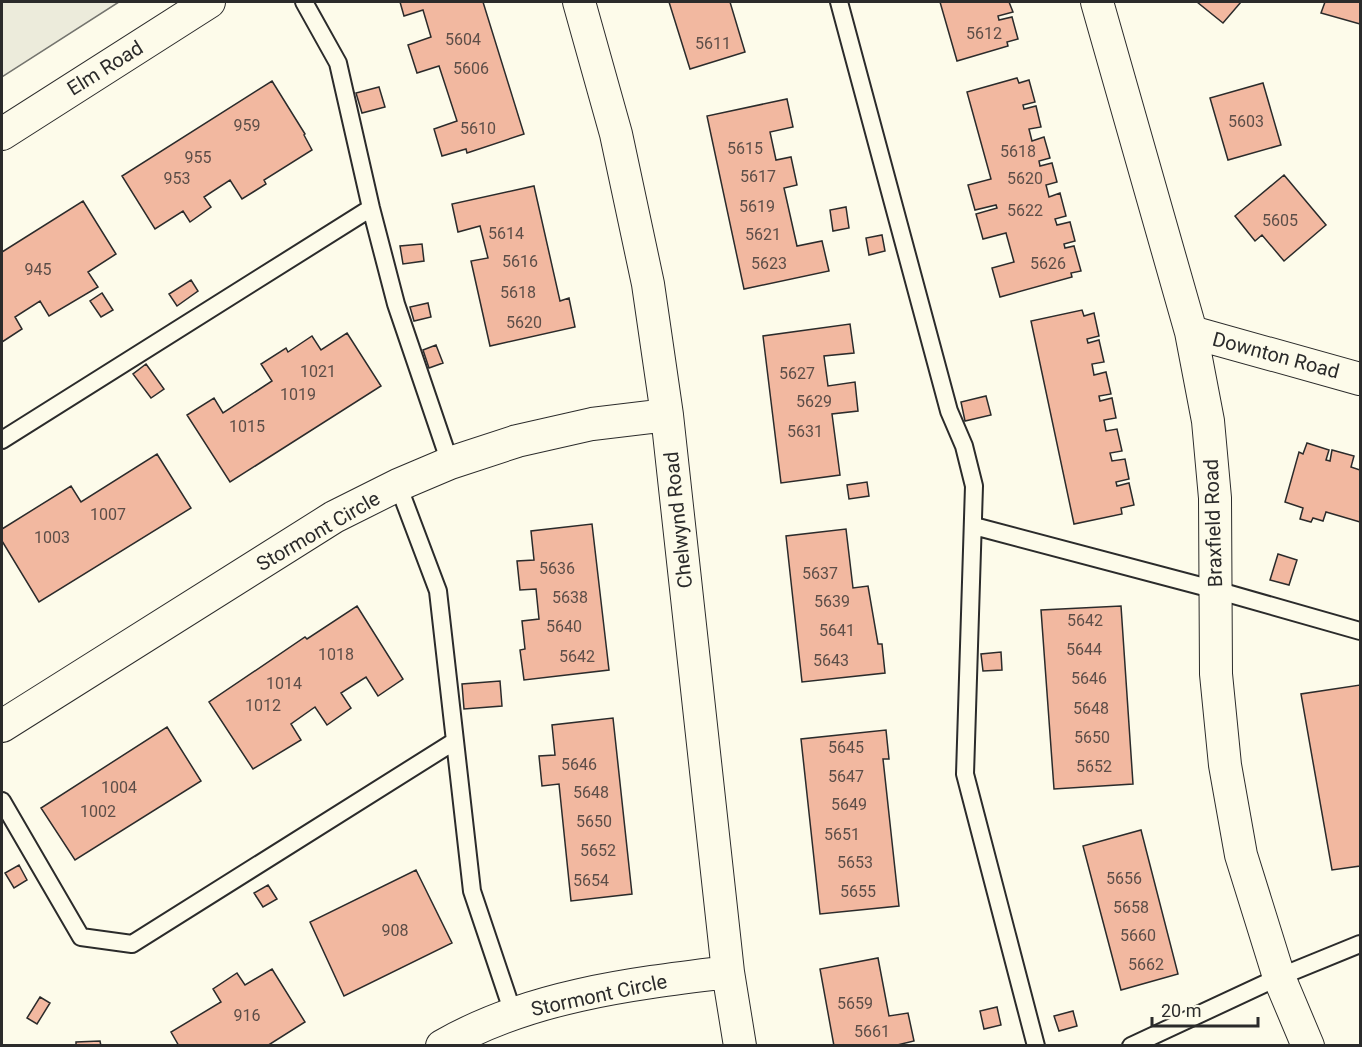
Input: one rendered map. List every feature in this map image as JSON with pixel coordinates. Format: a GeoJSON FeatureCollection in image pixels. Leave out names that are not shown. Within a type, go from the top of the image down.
{"type":"FeatureCollection","features":[{"type":"Feature","properties":{"kind":"street","name":"Elm Road"},"geometry":{"type":"LineString","coordinates":[[2,134],[210,2]]}},
{"type":"Feature","properties":{"kind":"street","name":"Chelwynd Road"},"geometry":{"type":"LineString","coordinates":[[579,2],[616,134],[648,284],[667,415],[728,972],[740,1046]]}},
{"type":"Feature","properties":{"kind":"street","name":"Braxfield Road"},"geometry":{"type":"LineString","coordinates":[[1097,2],[1191,332],[1208,421],[1215,498],[1216,674],[1225,765],[1241,855],[1279,977],[1308,1046]]}},
{"type":"Feature","properties":{"kind":"street","name":"Downton Road"},"geometry":{"type":"LineString","coordinates":[[1191,332],[1360,379]]}},
{"type":"Feature","properties":{"kind":"street","name":"Stormont Circle"},"geometry":{"type":"LineString","coordinates":[[2,726],[334,517],[398,485],[450,463],[517,441],[592,424],[667,415]]}},
{"type":"Feature","properties":{"kind":"street","name":"Stormont Circle"},"geometry":{"type":"LineString","coordinates":[[442,1046],[513,1014],[577,995],[642,983],[728,972]]}},
{"type":"Feature","properties":{"kind":"lane"},"geometry":{"type":"LineString","coordinates":[[304,2],[338,63],[371,208],[396,304],[450,463]]}},
{"type":"Feature","properties":{"kind":"lane"},"geometry":{"type":"LineString","coordinates":[[839,2],[946,399],[964,446],[974,486],[965,774],[1036,1046]]}},
{"type":"Feature","properties":{"kind":"lane"},"geometry":{"type":"LineString","coordinates":[[2,440],[371,208]]}},
{"type":"Feature","properties":{"kind":"lane"},"geometry":{"type":"LineString","coordinates":[[398,485],[438,591],[472,891],[513,1014]]}},
{"type":"Feature","properties":{"kind":"lane"},"geometry":{"type":"LineString","coordinates":[[974,526],[1360,631]]}},
{"type":"Feature","properties":{"kind":"lane"},"geometry":{"type":"LineString","coordinates":[[2,801],[81,937],[132,944],[455,741]]}},
{"type":"Feature","properties":{"kind":"lane"},"geometry":{"type":"LineString","coordinates":[[1131,1046],[1279,977],[1360,944]]}},
{"type":"Feature","properties":{"kind":"shaded area"},"geometry":{"type":"Polygon","coordinates":[[[2,2],[119,2],[2,77],[2,2]]]}},
{"type":"Feature","properties":{"kind":"building"},"geometry":{"type":"Polygon","coordinates":[[[400,2],[483,2],[524,134],[467,153],[466,149],[442,156],[434,129],[457,121],[439,66],[417,73],[408,45],[431,37],[423,10],[404,16],[400,2]]]}},
{"type":"Feature","properties":{"kind":"building"},"geometry":{"type":"Polygon","coordinates":[[[669,2],[730,2],[745,52],[690,69],[669,2]]]}},
{"type":"Feature","properties":{"kind":"building"},"geometry":{"type":"Polygon","coordinates":[[[940,2],[1009,2],[1013,12],[998,16],[999,20],[1012,17],[1018,39],[1007,42],[1008,46],[957,61],[940,2]]]}},
{"type":"Feature","properties":{"kind":"building"},"geometry":{"type":"Polygon","coordinates":[[[1197,2],[1241,2],[1223,23],[1197,2]]]}},
{"type":"Feature","properties":{"kind":"building"},"geometry":{"type":"Polygon","coordinates":[[[1325,2],[1360,2],[1360,24],[1321,13],[1325,2]]]}},
{"type":"Feature","properties":{"kind":"building"},"geometry":{"type":"Polygon","coordinates":[[[1017,78],[1019,83],[1029,80],[1035,102],[1023,105],[1024,109],[1036,106],[1041,127],[1029,129],[1032,141],[1044,137],[1050,158],[1039,161],[1040,166],[1052,163],[1057,182],[1046,185],[1049,197],[1060,193],[1066,216],[1055,219],[1057,225],[1070,222],[1075,241],[1064,244],[1065,248],[1074,246],[1081,271],[1071,273],[1072,277],[1000,297],[992,268],[1014,262],[1006,233],[983,239],[976,214],[997,208],[996,205],[975,210],[968,185],[991,179],[967,92],[1017,78]]]}},
{"type":"Feature","properties":{"kind":"building"},"geometry":{"type":"Polygon","coordinates":[[[272,81],[305,134],[312,150],[264,180],[266,184],[242,199],[230,180],[204,197],[211,207],[190,222],[183,211],[155,229],[122,176],[272,81]]]}},
{"type":"Feature","properties":{"kind":"building"},"geometry":{"type":"Polygon","coordinates":[[[1263,83],[1281,145],[1228,160],[1210,98],[1263,83]]]}},
{"type":"Feature","properties":{"kind":"building"},"geometry":{"type":"Polygon","coordinates":[[[379,87],[385,107],[362,113],[356,93],[379,87]]]}},
{"type":"Feature","properties":{"kind":"building"},"geometry":{"type":"Polygon","coordinates":[[[787,99],[793,127],[770,132],[776,160],[791,157],[797,185],[784,188],[797,246],[822,241],[829,271],[744,289],[707,116],[787,99]]]}},
{"type":"Feature","properties":{"kind":"building"},"geometry":{"type":"Polygon","coordinates":[[[1284,175],[1326,225],[1284,261],[1262,235],[1255,241],[1235,216],[1284,175]]]}},
{"type":"Feature","properties":{"kind":"building"},"geometry":{"type":"Polygon","coordinates":[[[534,186],[560,301],[569,298],[575,327],[490,346],[471,261],[488,258],[480,226],[458,232],[452,204],[534,186]]]}},
{"type":"Feature","properties":{"kind":"building"},"geometry":{"type":"Polygon","coordinates":[[[83,201],[116,254],[88,272],[98,287],[49,316],[40,301],[15,317],[22,329],[2,342],[2,252],[83,201]]]}},
{"type":"Feature","properties":{"kind":"building"},"geometry":{"type":"Polygon","coordinates":[[[846,207],[849,228],[833,231],[830,210],[846,207]]]}},
{"type":"Feature","properties":{"kind":"building"},"geometry":{"type":"Polygon","coordinates":[[[882,235],[885,251],[869,255],[866,238],[882,235]]]}},
{"type":"Feature","properties":{"kind":"building"},"geometry":{"type":"Polygon","coordinates":[[[422,244],[424,261],[403,264],[400,246],[422,244]]]}},
{"type":"Feature","properties":{"kind":"building"},"geometry":{"type":"Polygon","coordinates":[[[191,280],[198,291],[177,306],[169,294],[191,280]]]}},
{"type":"Feature","properties":{"kind":"building"},"geometry":{"type":"Polygon","coordinates":[[[102,293],[113,310],[101,317],[90,301],[102,293]]]}},
{"type":"Feature","properties":{"kind":"building"},"geometry":{"type":"Polygon","coordinates":[[[428,303],[431,317],[414,321],[410,307],[428,303]]]}},
{"type":"Feature","properties":{"kind":"building"},"geometry":{"type":"Polygon","coordinates":[[[1082,310],[1084,316],[1094,313],[1099,336],[1087,339],[1088,343],[1099,340],[1104,362],[1092,364],[1094,375],[1106,372],[1111,394],[1099,396],[1100,401],[1112,398],[1116,418],[1104,420],[1106,431],[1117,429],[1122,451],[1110,453],[1112,461],[1125,459],[1129,479],[1116,482],[1117,486],[1129,483],[1134,505],[1121,508],[1122,514],[1074,524],[1031,321],[1082,310]]]}},
{"type":"Feature","properties":{"kind":"building"},"geometry":{"type":"Polygon","coordinates":[[[850,324],[854,353],[824,356],[828,386],[855,382],[858,411],[832,414],[840,475],[781,483],[763,336],[850,324]]]}},
{"type":"Feature","properties":{"kind":"building"},"geometry":{"type":"Polygon","coordinates":[[[347,333],[381,386],[230,482],[187,415],[214,398],[223,413],[272,381],[261,364],[286,348],[288,352],[312,336],[321,350],[347,333]]]}},
{"type":"Feature","properties":{"kind":"building"},"geometry":{"type":"Polygon","coordinates":[[[436,345],[443,363],[429,368],[423,350],[436,345]]]}},
{"type":"Feature","properties":{"kind":"building"},"geometry":{"type":"Polygon","coordinates":[[[146,364],[164,389],[151,398],[133,374],[146,364]]]}},
{"type":"Feature","properties":{"kind":"building"},"geometry":{"type":"Polygon","coordinates":[[[986,396],[991,415],[965,421],[961,402],[986,396]]]}},
{"type":"Feature","properties":{"kind":"building"},"geometry":{"type":"Polygon","coordinates":[[[1307,443],[1329,450],[1326,460],[1330,461],[1332,450],[1354,456],[1351,467],[1360,470],[1360,522],[1326,512],[1323,521],[1313,518],[1311,522],[1300,519],[1303,508],[1285,502],[1299,452],[1303,454],[1307,443]]]}},
{"type":"Feature","properties":{"kind":"building"},"geometry":{"type":"Polygon","coordinates":[[[157,454],[191,508],[39,602],[2,541],[2,529],[71,486],[81,502],[157,454]]]}},
{"type":"Feature","properties":{"kind":"building"},"geometry":{"type":"Polygon","coordinates":[[[867,482],[869,496],[849,499],[847,485],[867,482]]]}},
{"type":"Feature","properties":{"kind":"building"},"geometry":{"type":"Polygon","coordinates":[[[592,524],[609,670],[524,680],[520,650],[525,649],[522,621],[539,619],[536,589],[520,590],[517,561],[534,560],[531,531],[592,524]]]}},
{"type":"Feature","properties":{"kind":"building"},"geometry":{"type":"Polygon","coordinates":[[[846,529],[853,588],[868,586],[878,644],[882,644],[885,673],[802,682],[786,536],[846,529]]]}},
{"type":"Feature","properties":{"kind":"building"},"geometry":{"type":"Polygon","coordinates":[[[1278,554],[1297,560],[1289,585],[1270,580],[1278,554]]]}},
{"type":"Feature","properties":{"kind":"building"},"geometry":{"type":"Polygon","coordinates":[[[357,606],[403,679],[378,696],[366,677],[341,693],[351,708],[327,725],[315,707],[291,724],[301,740],[253,769],[209,702],[305,637],[307,639],[357,606]]]}},
{"type":"Feature","properties":{"kind":"building"},"geometry":{"type":"Polygon","coordinates":[[[1121,606],[1133,784],[1054,789],[1041,610],[1121,606]]]}},
{"type":"Feature","properties":{"kind":"building"},"geometry":{"type":"Polygon","coordinates":[[[1001,652],[1002,670],[983,671],[981,654],[1001,652]]]}},
{"type":"Feature","properties":{"kind":"building"},"geometry":{"type":"Polygon","coordinates":[[[500,681],[502,706],[464,709],[462,684],[500,681]]]}},
{"type":"Feature","properties":{"kind":"building"},"geometry":{"type":"Polygon","coordinates":[[[1360,685],[1360,866],[1332,870],[1301,694],[1360,685]]]}},
{"type":"Feature","properties":{"kind":"building"},"geometry":{"type":"Polygon","coordinates":[[[613,718],[632,894],[571,901],[559,784],[542,786],[539,756],[555,755],[552,725],[613,718]]]}},
{"type":"Feature","properties":{"kind":"building"},"geometry":{"type":"Polygon","coordinates":[[[167,727],[201,781],[75,860],[41,808],[167,727]]]}},
{"type":"Feature","properties":{"kind":"building"},"geometry":{"type":"Polygon","coordinates":[[[886,730],[889,759],[883,759],[899,906],[820,914],[801,739],[886,730]]]}},
{"type":"Feature","properties":{"kind":"building"},"geometry":{"type":"Polygon","coordinates":[[[1141,830],[1178,974],[1121,990],[1083,846],[1141,830]]]}},
{"type":"Feature","properties":{"kind":"building"},"geometry":{"type":"Polygon","coordinates":[[[19,865],[27,880],[14,888],[5,873],[19,865]]]}},
{"type":"Feature","properties":{"kind":"building"},"geometry":{"type":"Polygon","coordinates":[[[416,870],[452,943],[344,996],[310,922],[416,870]]]}},
{"type":"Feature","properties":{"kind":"building"},"geometry":{"type":"Polygon","coordinates":[[[268,885],[277,899],[263,907],[254,893],[268,885]]]}},
{"type":"Feature","properties":{"kind":"building"},"geometry":{"type":"Polygon","coordinates":[[[878,958],[889,1016],[908,1013],[914,1041],[893,1046],[834,1046],[820,969],[878,958]]]}},
{"type":"Feature","properties":{"kind":"building"},"geometry":{"type":"Polygon","coordinates":[[[272,969],[305,1022],[267,1046],[179,1046],[171,1032],[221,1002],[213,989],[237,973],[245,985],[272,969]]]}},
{"type":"Feature","properties":{"kind":"building"},"geometry":{"type":"Polygon","coordinates":[[[40,997],[50,1003],[37,1024],[27,1018],[40,997]]]}},
{"type":"Feature","properties":{"kind":"building"},"geometry":{"type":"Polygon","coordinates":[[[997,1007],[1001,1025],[984,1029],[980,1011],[997,1007]]]}},
{"type":"Feature","properties":{"kind":"building"},"geometry":{"type":"Polygon","coordinates":[[[1073,1011],[1077,1026],[1059,1031],[1054,1016],[1073,1011]]]}},
{"type":"Feature","properties":{"kind":"building"},"geometry":{"type":"Polygon","coordinates":[[[100,1041],[101,1046],[76,1046],[76,1042],[100,1041]]]}}]}
